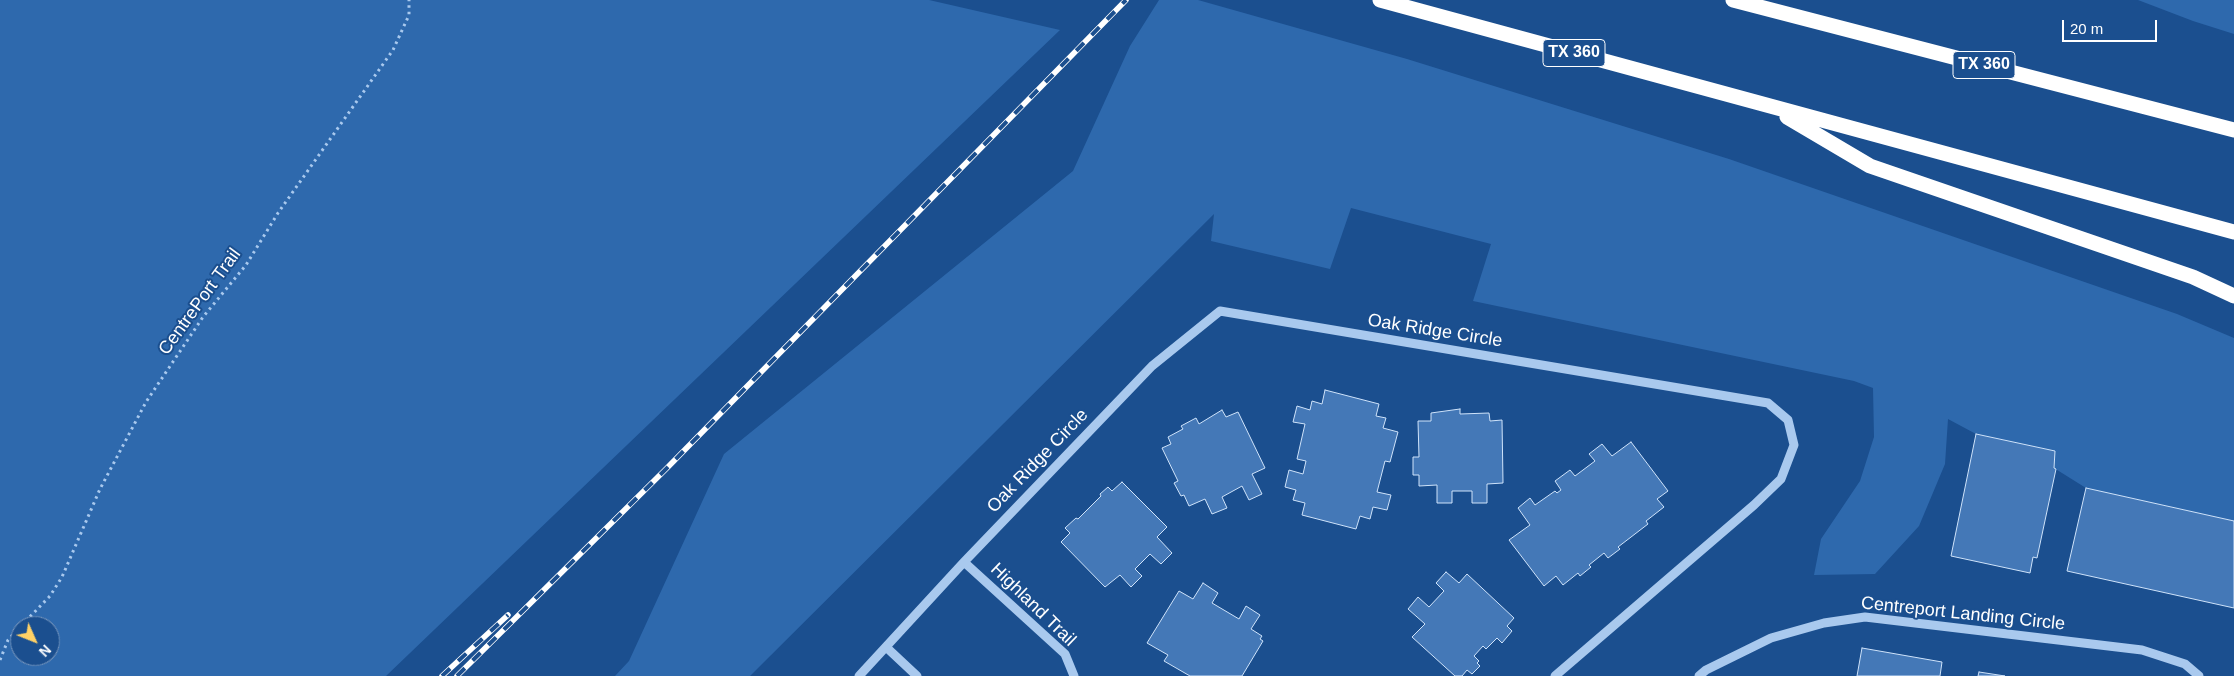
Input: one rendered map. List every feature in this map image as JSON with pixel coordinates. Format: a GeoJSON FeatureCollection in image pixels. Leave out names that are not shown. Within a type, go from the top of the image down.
{"type":"FeatureCollection","features":[{"type":"Feature","properties":{"kind":"highway","name":"TX 360"},"geometry":{"type":"LineString","coordinates":[[1380,0],[2234,232]]}},
{"type":"Feature","properties":{"kind":"highway","name":"TX 360"},"geometry":{"type":"LineString","coordinates":[[1733,0],[2234,130]]}},
{"type":"Feature","properties":{"kind":"highway"},"geometry":{"type":"LineString","coordinates":[[1769,107],[1870,166],[2193,277],[2234,296]]}},
{"type":"Feature","properties":{"kind":"street","name":"Oak Ridge Circle"},"geometry":{"type":"LineString","coordinates":[[860,676],[964,562],[1152,366],[1220,311],[1768,403],[1788,420],[1794,445],[1781,479],[1754,505],[1555,676]]}},
{"type":"Feature","properties":{"kind":"street","name":"Highland Trail"},"geometry":{"type":"LineString","coordinates":[[964,562],[1065,654],[1074,676]]}},
{"type":"Feature","properties":{"kind":"street","name":"Centreport Landing Circle"},"geometry":{"type":"LineString","coordinates":[[1698,676],[1706,670],[1771,638],[1824,623],[1865,617],[2142,650],[2185,664],[2199,676]]}},
{"type":"Feature","properties":{"kind":"street"},"geometry":{"type":"LineString","coordinates":[[886,647],[917,676]]}},
{"type":"Feature","properties":{"kind":"path","name":"CentrePort Trail"},"geometry":{"type":"LineString","coordinates":[[31,616],[50,596],[62,577],[100,489],[146,402],[203,317],[246,265],[284,205],[393,50],[409,15],[409,0]]}},
{"type":"Feature","properties":{"kind":"path","name":"CentrePort Trail"},"geometry":{"type":"LineString","coordinates":[[0,660],[10,638]]}},
{"type":"Feature","properties":{"kind":"shaded area"},"geometry":{"type":"Polygon","coordinates":[[[0,0],[929,0],[1060,30],[386,676],[0,676],[0,0]]]}},
{"type":"Feature","properties":{"kind":"shaded area"},"geometry":{"type":"Polygon","coordinates":[[[1159,0],[1198,0],[1407,59],[1729,159],[2177,314],[2234,338],[2234,521],[2086,488],[2054,468],[2055,451],[1976,434],[1948,419],[1945,464],[1919,526],[1875,574],[1814,575],[1821,539],[1860,481],[1874,437],[1873,388],[1854,381],[1473,301],[1491,244],[1351,208],[1330,269],[1211,241],[1214,214],[750,676],[615,676],[629,661],[724,454],[1073,171],[1130,46],[1159,0]]]}},
{"type":"Feature","properties":{"kind":"shaded area"},"geometry":{"type":"Polygon","coordinates":[[[2138,0],[2234,0],[2234,34],[2193,21],[2138,0]]]}},
{"type":"Feature","properties":{"kind":"building"},"geometry":{"type":"Polygon","coordinates":[[[1325,390],[1379,404],[1376,416],[1386,418],[1383,428],[1398,432],[1390,462],[1385,461],[1377,492],[1391,495],[1387,510],[1373,507],[1370,519],[1360,516],[1356,529],[1302,515],[1305,503],[1293,500],[1296,490],[1285,487],[1289,470],[1303,474],[1306,461],[1297,459],[1305,424],[1293,422],[1297,406],[1310,410],[1312,401],[1322,404],[1325,390]]]}},
{"type":"Feature","properties":{"kind":"building"},"geometry":{"type":"Polygon","coordinates":[[[1460,409],[1460,414],[1489,413],[1490,421],[1502,420],[1503,483],[1487,484],[1487,503],[1472,503],[1472,491],[1452,491],[1452,503],[1437,503],[1437,485],[1419,486],[1419,475],[1413,475],[1413,457],[1419,457],[1418,421],[1431,421],[1431,413],[1460,409]]]}},
{"type":"Feature","properties":{"kind":"building"},"geometry":{"type":"Polygon","coordinates":[[[1222,410],[1226,417],[1238,412],[1265,468],[1252,474],[1262,494],[1249,500],[1242,486],[1222,497],[1227,508],[1212,514],[1205,499],[1189,506],[1184,495],[1181,496],[1174,483],[1178,481],[1162,448],[1171,444],[1168,437],[1183,429],[1181,426],[1196,418],[1199,424],[1222,410]]]}},
{"type":"Feature","properties":{"kind":"building"},"geometry":{"type":"Polygon","coordinates":[[[1976,434],[2055,451],[2054,468],[2056,469],[2037,558],[2033,557],[2030,573],[1951,556],[1976,434]]]}},
{"type":"Feature","properties":{"kind":"building"},"geometry":{"type":"Polygon","coordinates":[[[1631,442],[1668,491],[1657,499],[1664,507],[1646,521],[1648,524],[1618,547],[1620,549],[1608,558],[1604,553],[1589,565],[1591,567],[1580,576],[1578,573],[1563,585],[1556,576],[1544,586],[1509,540],[1530,525],[1518,508],[1530,498],[1535,505],[1555,491],[1557,493],[1561,490],[1555,481],[1570,470],[1575,476],[1595,461],[1589,454],[1602,444],[1612,456],[1631,442]]]}},
{"type":"Feature","properties":{"kind":"building"},"geometry":{"type":"Polygon","coordinates":[[[1122,482],[1167,527],[1157,537],[1172,553],[1161,564],[1150,554],[1135,569],[1142,576],[1131,587],[1120,575],[1105,587],[1061,542],[1070,533],[1065,528],[1076,518],[1078,519],[1108,487],[1112,491],[1122,482]]]}},
{"type":"Feature","properties":{"kind":"building"},"geometry":{"type":"Polygon","coordinates":[[[2086,488],[2234,521],[2234,608],[2067,571],[2086,488]]]}},
{"type":"Feature","properties":{"kind":"building"},"geometry":{"type":"Polygon","coordinates":[[[1446,572],[1459,583],[1467,574],[1514,618],[1507,626],[1512,631],[1502,643],[1497,638],[1486,649],[1483,646],[1474,656],[1479,661],[1477,663],[1480,666],[1472,674],[1467,670],[1462,676],[1455,676],[1412,637],[1425,624],[1408,609],[1418,597],[1429,607],[1444,591],[1436,583],[1446,572]]]}},
{"type":"Feature","properties":{"kind":"building"},"geometry":{"type":"Polygon","coordinates":[[[1203,583],[1218,593],[1212,603],[1239,619],[1246,606],[1260,615],[1251,629],[1262,636],[1260,639],[1263,641],[1242,676],[1190,676],[1164,661],[1168,655],[1147,643],[1179,591],[1193,599],[1203,583]]]}},
{"type":"Feature","properties":{"kind":"building"},"geometry":{"type":"Polygon","coordinates":[[[1862,648],[1942,662],[1940,676],[1857,676],[1862,648]]]}},
{"type":"Feature","properties":{"kind":"building"},"geometry":{"type":"Polygon","coordinates":[[[1979,672],[2005,676],[1978,676],[1979,672]]]}},
{"type":"Feature","properties":{"kind":"railway"},"geometry":{"type":"LineString","coordinates":[[457,676],[666,469],[1126,0]]}},
{"type":"Feature","properties":{"kind":"railway"},"geometry":{"type":"LineString","coordinates":[[442,676],[508,615]]}}]}
